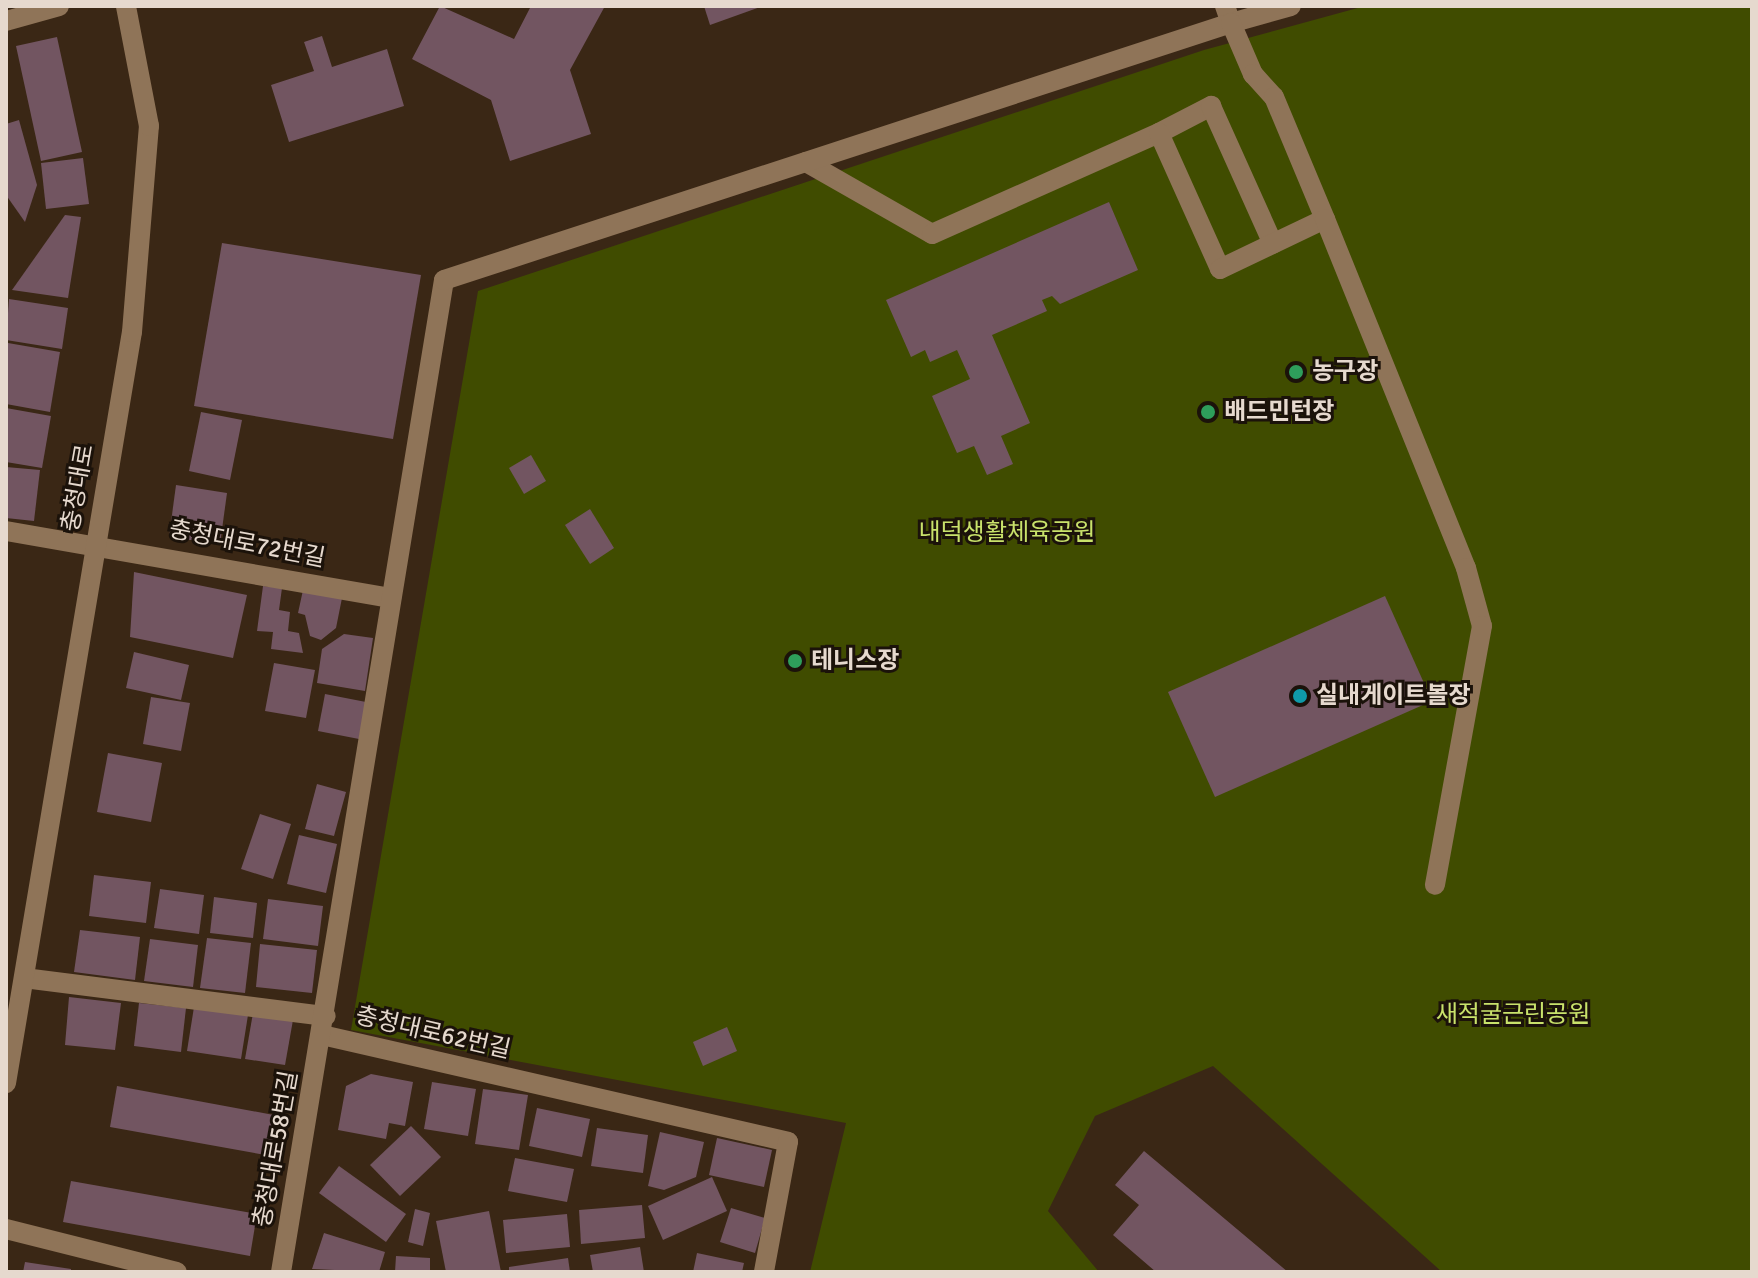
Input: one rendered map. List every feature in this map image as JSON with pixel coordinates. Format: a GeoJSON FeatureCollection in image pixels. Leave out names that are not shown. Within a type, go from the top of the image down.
{"type":"FeatureCollection","features":[{"type":"Feature","properties":{"kind":"street"},"geometry":{"type":"LineString","coordinates":[[6,21],[59,6]]}},
{"type":"Feature","properties":{"kind":"street","name":"충청대로"},"geometry":{"type":"LineString","coordinates":[[6,1083],[17,987],[132,332],[149,126],[126,6]]}},
{"type":"Feature","properties":{"kind":"street"},"geometry":{"type":"LineString","coordinates":[[806,162],[1228,14],[1291,6]]}},
{"type":"Feature","properties":{"kind":"street"},"geometry":{"type":"LineString","coordinates":[[1228,14],[1253,74],[1274,97],[1325,219],[1466,568],[1482,626],[1435,885]]}},
{"type":"Feature","properties":{"kind":"street"},"geometry":{"type":"LineString","coordinates":[[806,162],[932,234],[1159,133],[1211,106],[1273,244]]}},
{"type":"Feature","properties":{"kind":"street"},"geometry":{"type":"LineString","coordinates":[[1159,133],[1220,269],[1325,219]]}},
{"type":"Feature","properties":{"kind":"street","name":"충청대로62번길"},"geometry":{"type":"LineString","coordinates":[[764,1272],[788,1142],[324,1025],[444,280],[806,162]]}},
{"type":"Feature","properties":{"kind":"street","name":"충청대로72번길"},"geometry":{"type":"LineString","coordinates":[[6,531],[94,542],[391,598]]}},
{"type":"Feature","properties":{"kind":"street"},"geometry":{"type":"LineString","coordinates":[[17,987],[324,1025]]}},
{"type":"Feature","properties":{"kind":"street","name":"충청대로58번길"},"geometry":{"type":"LineString","coordinates":[[281,1272],[324,1025]]}},
{"type":"Feature","properties":{"kind":"street"},"geometry":{"type":"LineString","coordinates":[[6,1229],[177,1272]]}},
{"type":"Feature","properties":{"kind":"green space"},"geometry":{"type":"Polygon","coordinates":[[[1365,6],[1752,6],[1752,1272],[1442,1272],[1213,1066],[1095,1116],[1048,1211],[1099,1272],[810,1272],[846,1123],[351,1030],[478,291],[1204,50],[1365,6]]]}},
{"type":"Feature","properties":{"kind":"building"},"geometry":{"type":"Polygon","coordinates":[[[440,6],[514,39],[531,6],[605,6],[570,70],[591,134],[510,161],[491,100],[412,59],[440,6]]]}},
{"type":"Feature","properties":{"kind":"building"},"geometry":{"type":"Polygon","coordinates":[[[704,6],[763,6],[710,25],[704,6]]]}},
{"type":"Feature","properties":{"kind":"building"},"geometry":{"type":"Polygon","coordinates":[[[322,36],[332,67],[387,49],[404,106],[289,142],[271,85],[314,71],[304,42],[322,36]]]}},
{"type":"Feature","properties":{"kind":"building"},"geometry":{"type":"Polygon","coordinates":[[[57,37],[82,152],[41,161],[16,46],[57,37]]]}},
{"type":"Feature","properties":{"kind":"building"},"geometry":{"type":"Polygon","coordinates":[[[19,120],[37,185],[25,222],[6,195],[6,124],[19,120]]]}},
{"type":"Feature","properties":{"kind":"building"},"geometry":{"type":"Polygon","coordinates":[[[83,158],[89,204],[46,209],[41,163],[83,158]]]}},
{"type":"Feature","properties":{"kind":"building"},"geometry":{"type":"Polygon","coordinates":[[[1109,202],[1138,270],[1060,304],[1052,296],[1042,300],[1047,311],[992,335],[1030,423],[1001,436],[1013,464],[987,475],[974,446],[957,453],[932,396],[970,379],[957,350],[930,362],[925,350],[911,357],[886,300],[1109,202]]]}},
{"type":"Feature","properties":{"kind":"building"},"geometry":{"type":"Polygon","coordinates":[[[65,215],[81,217],[68,298],[12,290],[65,215]]]}},
{"type":"Feature","properties":{"kind":"building"},"geometry":{"type":"Polygon","coordinates":[[[222,243],[421,275],[393,439],[194,406],[222,243]]]}},
{"type":"Feature","properties":{"kind":"building"},"geometry":{"type":"Polygon","coordinates":[[[9,299],[68,308],[62,349],[6,340],[9,299]]]}},
{"type":"Feature","properties":{"kind":"building"},"geometry":{"type":"Polygon","coordinates":[[[8,343],[60,352],[50,412],[6,404],[8,343]]]}},
{"type":"Feature","properties":{"kind":"building"},"geometry":{"type":"Polygon","coordinates":[[[6,408],[51,416],[42,468],[6,462],[6,408]]]}},
{"type":"Feature","properties":{"kind":"building"},"geometry":{"type":"Polygon","coordinates":[[[201,412],[242,420],[230,480],[189,471],[201,412]]]}},
{"type":"Feature","properties":{"kind":"building"},"geometry":{"type":"Polygon","coordinates":[[[531,455],[546,481],[524,494],[509,468],[531,455]]]}},
{"type":"Feature","properties":{"kind":"building"},"geometry":{"type":"Polygon","coordinates":[[[6,467],[40,470],[34,521],[6,518],[6,467]]]}},
{"type":"Feature","properties":{"kind":"building"},"geometry":{"type":"Polygon","coordinates":[[[176,485],[227,493],[220,544],[169,537],[176,485]]]}},
{"type":"Feature","properties":{"kind":"building"},"geometry":{"type":"Polygon","coordinates":[[[590,509],[614,548],[590,564],[565,525],[590,509]]]}},
{"type":"Feature","properties":{"kind":"building"},"geometry":{"type":"Polygon","coordinates":[[[134,572],[247,595],[233,658],[130,637],[134,572]]]}},
{"type":"Feature","properties":{"kind":"building"},"geometry":{"type":"Polygon","coordinates":[[[263,586],[282,588],[279,610],[290,612],[288,631],[299,633],[303,653],[271,649],[273,632],[257,631],[263,586]]]}},
{"type":"Feature","properties":{"kind":"building"},"geometry":{"type":"Polygon","coordinates":[[[303,590],[342,598],[336,628],[321,640],[310,636],[305,615],[298,613],[303,590]]]}},
{"type":"Feature","properties":{"kind":"building","name":"실내게이트볼장"},"geometry":{"type":"Polygon","coordinates":[[[1385,596],[1432,701],[1215,797],[1168,692],[1385,596]]]}},
{"type":"Feature","properties":{"kind":"building"},"geometry":{"type":"Polygon","coordinates":[[[344,634],[373,638],[365,691],[317,683],[322,649],[344,634]]]}},
{"type":"Feature","properties":{"kind":"building"},"geometry":{"type":"Polygon","coordinates":[[[134,652],[189,665],[181,700],[126,688],[134,652]]]}},
{"type":"Feature","properties":{"kind":"building"},"geometry":{"type":"Polygon","coordinates":[[[274,663],[315,670],[306,718],[265,711],[274,663]]]}},
{"type":"Feature","properties":{"kind":"building"},"geometry":{"type":"Polygon","coordinates":[[[325,694],[366,702],[359,739],[318,731],[325,694]]]}},
{"type":"Feature","properties":{"kind":"building"},"geometry":{"type":"Polygon","coordinates":[[[151,697],[190,703],[181,751],[143,744],[151,697]]]}},
{"type":"Feature","properties":{"kind":"building"},"geometry":{"type":"Polygon","coordinates":[[[108,753],[162,763],[151,822],[97,812],[108,753]]]}},
{"type":"Feature","properties":{"kind":"building"},"geometry":{"type":"Polygon","coordinates":[[[317,784],[346,792],[334,836],[305,829],[317,784]]]}},
{"type":"Feature","properties":{"kind":"building"},"geometry":{"type":"Polygon","coordinates":[[[260,814],[291,824],[273,879],[241,869],[260,814]]]}},
{"type":"Feature","properties":{"kind":"building"},"geometry":{"type":"Polygon","coordinates":[[[299,835],[337,844],[326,893],[287,884],[299,835]]]}},
{"type":"Feature","properties":{"kind":"building"},"geometry":{"type":"Polygon","coordinates":[[[94,875],[151,882],[146,923],[89,916],[94,875]]]}},
{"type":"Feature","properties":{"kind":"building"},"geometry":{"type":"Polygon","coordinates":[[[160,889],[204,895],[199,934],[154,928],[160,889]]]}},
{"type":"Feature","properties":{"kind":"building"},"geometry":{"type":"Polygon","coordinates":[[[214,897],[257,903],[253,938],[210,933],[214,897]]]}},
{"type":"Feature","properties":{"kind":"building"},"geometry":{"type":"Polygon","coordinates":[[[268,899],[323,906],[318,946],[263,939],[268,899]]]}},
{"type":"Feature","properties":{"kind":"building"},"geometry":{"type":"Polygon","coordinates":[[[80,930],[140,937],[135,980],[74,972],[80,930]]]}},
{"type":"Feature","properties":{"kind":"building"},"geometry":{"type":"Polygon","coordinates":[[[207,938],[251,943],[245,993],[200,988],[207,938]]]}},
{"type":"Feature","properties":{"kind":"building"},"geometry":{"type":"Polygon","coordinates":[[[150,939],[198,945],[193,987],[144,981],[150,939]]]}},
{"type":"Feature","properties":{"kind":"building"},"geometry":{"type":"Polygon","coordinates":[[[260,944],[317,950],[312,993],[256,987],[260,944]]]}},
{"type":"Feature","properties":{"kind":"building"},"geometry":{"type":"Polygon","coordinates":[[[69,997],[121,1003],[115,1050],[65,1045],[69,997]]]}},
{"type":"Feature","properties":{"kind":"building"},"geometry":{"type":"Polygon","coordinates":[[[139,1003],[186,1008],[181,1052],[134,1046],[139,1003]]]}},
{"type":"Feature","properties":{"kind":"building"},"geometry":{"type":"Polygon","coordinates":[[[194,1007],[248,1015],[241,1059],[187,1051],[194,1007]]]}},
{"type":"Feature","properties":{"kind":"building"},"geometry":{"type":"Polygon","coordinates":[[[253,1013],[293,1020],[285,1065],[245,1059],[253,1013]]]}},
{"type":"Feature","properties":{"kind":"building"},"geometry":{"type":"Polygon","coordinates":[[[727,1027],[737,1051],[703,1066],[693,1042],[727,1027]]]}},
{"type":"Feature","properties":{"kind":"building"},"geometry":{"type":"Polygon","coordinates":[[[371,1074],[413,1082],[405,1126],[389,1123],[386,1139],[338,1130],[346,1086],[371,1074]]]}},
{"type":"Feature","properties":{"kind":"building"},"geometry":{"type":"Polygon","coordinates":[[[432,1082],[476,1089],[468,1136],[424,1129],[432,1082]]]}},
{"type":"Feature","properties":{"kind":"building"},"geometry":{"type":"Polygon","coordinates":[[[117,1086],[279,1116],[271,1156],[110,1127],[117,1086]]]}},
{"type":"Feature","properties":{"kind":"building"},"geometry":{"type":"Polygon","coordinates":[[[483,1089],[528,1095],[519,1150],[475,1144],[483,1089]]]}},
{"type":"Feature","properties":{"kind":"building"},"geometry":{"type":"Polygon","coordinates":[[[537,1108],[590,1119],[582,1157],[529,1146],[537,1108]]]}},
{"type":"Feature","properties":{"kind":"building"},"geometry":{"type":"Polygon","coordinates":[[[411,1126],[441,1157],[400,1196],[370,1165],[411,1126]]]}},
{"type":"Feature","properties":{"kind":"building"},"geometry":{"type":"Polygon","coordinates":[[[597,1128],[648,1135],[643,1173],[591,1166],[597,1128]]]}},
{"type":"Feature","properties":{"kind":"building"},"geometry":{"type":"Polygon","coordinates":[[[660,1132],[704,1142],[696,1177],[664,1190],[648,1186],[660,1132]]]}},
{"type":"Feature","properties":{"kind":"building"},"geometry":{"type":"Polygon","coordinates":[[[717,1138],[772,1150],[764,1187],[709,1175],[717,1138]]]}},
{"type":"Feature","properties":{"kind":"building"},"geometry":{"type":"Polygon","coordinates":[[[1144,1151],[1288,1272],[1156,1272],[1113,1235],[1139,1205],[1115,1185],[1144,1151]]]}},
{"type":"Feature","properties":{"kind":"building"},"geometry":{"type":"Polygon","coordinates":[[[515,1158],[574,1169],[567,1202],[508,1191],[515,1158]]]}},
{"type":"Feature","properties":{"kind":"building"},"geometry":{"type":"Polygon","coordinates":[[[339,1166],[406,1214],[386,1242],[319,1193],[339,1166]]]}},
{"type":"Feature","properties":{"kind":"building"},"geometry":{"type":"Polygon","coordinates":[[[712,1177],[727,1211],[663,1240],[648,1206],[712,1177]]]}},
{"type":"Feature","properties":{"kind":"building"},"geometry":{"type":"Polygon","coordinates":[[[71,1181],[257,1214],[250,1256],[63,1222],[71,1181]]]}},
{"type":"Feature","properties":{"kind":"building"},"geometry":{"type":"Polygon","coordinates":[[[642,1205],[645,1238],[581,1244],[579,1210],[642,1205]]]}},
{"type":"Feature","properties":{"kind":"building"},"geometry":{"type":"Polygon","coordinates":[[[731,1208],[765,1218],[755,1253],[720,1242],[731,1208]]]}},
{"type":"Feature","properties":{"kind":"building"},"geometry":{"type":"Polygon","coordinates":[[[415,1209],[430,1213],[423,1246],[408,1242],[415,1209]]]}},
{"type":"Feature","properties":{"kind":"building"},"geometry":{"type":"Polygon","coordinates":[[[489,1211],[501,1272],[446,1272],[436,1221],[489,1211]]]}},
{"type":"Feature","properties":{"kind":"building"},"geometry":{"type":"Polygon","coordinates":[[[567,1214],[570,1247],[506,1253],[503,1220],[567,1214]]]}},
{"type":"Feature","properties":{"kind":"building"},"geometry":{"type":"Polygon","coordinates":[[[324,1233],[385,1252],[379,1272],[312,1269],[324,1233]]]}},
{"type":"Feature","properties":{"kind":"building"},"geometry":{"type":"Polygon","coordinates":[[[640,1247],[644,1272],[593,1272],[590,1255],[640,1247]]]}},
{"type":"Feature","properties":{"kind":"building"},"geometry":{"type":"Polygon","coordinates":[[[697,1253],[744,1263],[742,1272],[693,1272],[697,1253]]]}},
{"type":"Feature","properties":{"kind":"building"},"geometry":{"type":"Polygon","coordinates":[[[396,1256],[430,1258],[430,1272],[395,1272],[396,1256]]]}},
{"type":"Feature","properties":{"kind":"building"},"geometry":{"type":"Polygon","coordinates":[[[568,1258],[570,1272],[509,1272],[509,1267],[568,1258]]]}},
{"type":"Feature","properties":{"kind":"building"},"geometry":{"type":"Polygon","coordinates":[[[25,1262],[71,1269],[71,1272],[23,1272],[25,1262]]]}},
{"type":"Feature","properties":{"kind":"place","name":"농구장"},"geometry":{"type":"Point","coordinates":[1296,372]}},
{"type":"Feature","properties":{"kind":"place","name":"배드민턴장"},"geometry":{"type":"Point","coordinates":[1208,412]}},
{"type":"Feature","properties":{"kind":"place","name":"테니스장"},"geometry":{"type":"Point","coordinates":[795,661]}},
{"type":"Feature","properties":{"kind":"place","name":"실내게이트볼장"},"geometry":{"type":"Point","coordinates":[1300,696]}},
{"type":"Feature","properties":{"kind":"park label","name":"내덕생활체육공원"},"geometry":{"type":"Point","coordinates":[1007,533]}},
{"type":"Feature","properties":{"kind":"park label","name":"새적굴근린공원"},"geometry":{"type":"Point","coordinates":[1513,1015]}}]}
